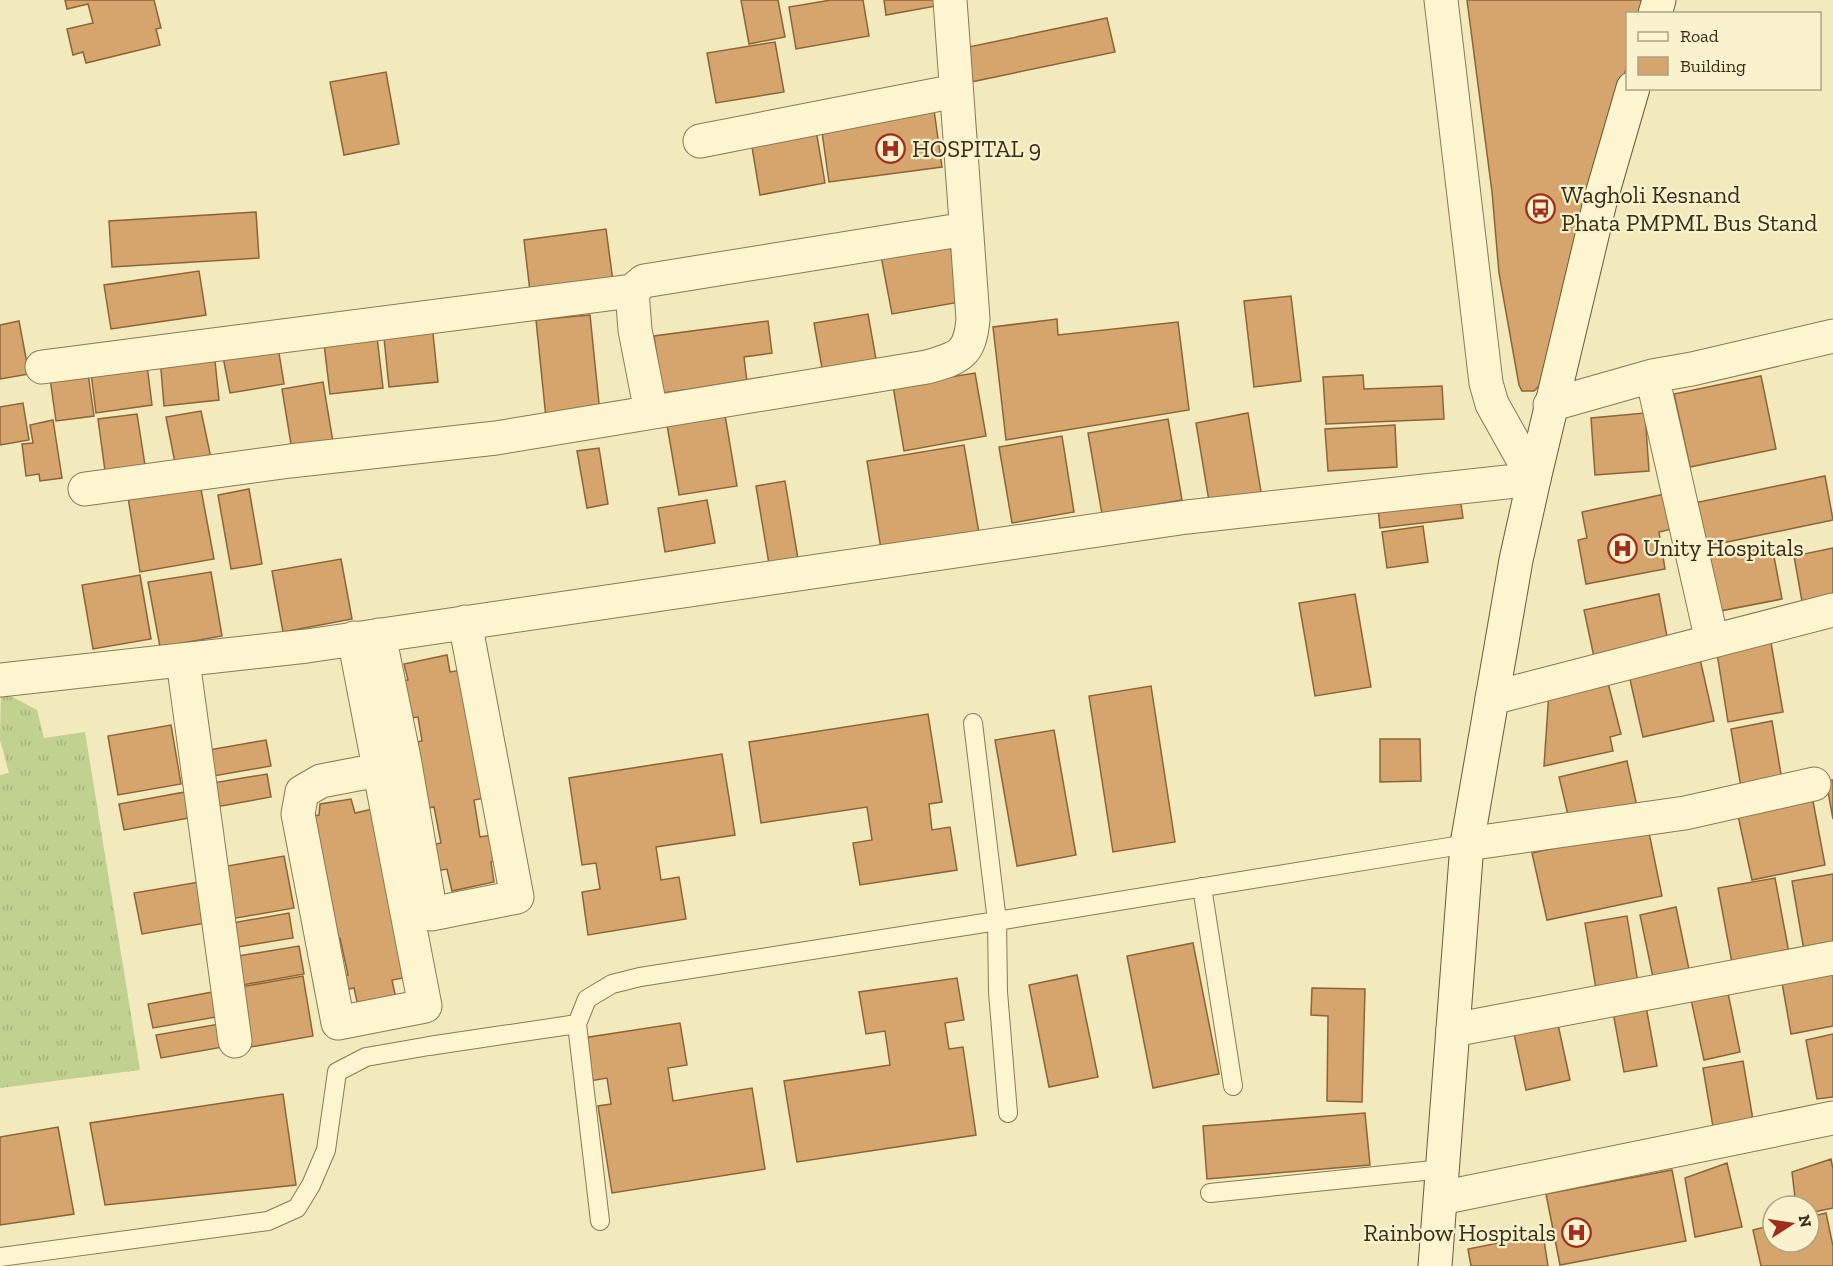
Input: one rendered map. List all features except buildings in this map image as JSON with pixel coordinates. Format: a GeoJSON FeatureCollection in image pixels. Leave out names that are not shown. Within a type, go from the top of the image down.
{"type":"FeatureCollection","features":[{"type":"Feature","properties":{"kind":"street"},"geometry":{"type":"LineString","coordinates":[[85,489],[290,461],[496,438],[927,367],[951,360],[968,345],[972,334],[973,319],[950,0]]}},
{"type":"Feature","properties":{"kind":"street"},"geometry":{"type":"LineString","coordinates":[[1441,0],[1486,383],[1492,404],[1534,479]]}},
{"type":"Feature","properties":{"kind":"street"},"geometry":{"type":"LineString","coordinates":[[700,141],[956,90]]}},
{"type":"Feature","properties":{"kind":"street"},"geometry":{"type":"LineString","coordinates":[[1435,1266],[1467,844],[1516,560],[1550,405],[1601,198],[1632,90]]}},
{"type":"Feature","properties":{"kind":"street"},"geometry":{"type":"LineString","coordinates":[[42,367],[632,291],[644,281],[966,229]]}},
{"type":"Feature","properties":{"kind":"street"},"geometry":{"type":"LineString","coordinates":[[632,291],[635,330],[651,412]]}},
{"type":"Feature","properties":{"kind":"street"},"geometry":{"type":"LineString","coordinates":[[1550,405],[1652,376],[1833,336]]}},
{"type":"Feature","properties":{"kind":"street"},"geometry":{"type":"LineString","coordinates":[[1652,376],[1712,640]]}},
{"type":"Feature","properties":{"kind":"street"},"geometry":{"type":"LineString","coordinates":[[0,680],[307,646],[1187,517],[1534,479]]}},
{"type":"Feature","properties":{"kind":"street"},"geometry":{"type":"LineString","coordinates":[[1492,698],[1833,609]]}},
{"type":"Feature","properties":{"kind":"street"},"geometry":{"type":"LineString","coordinates":[[366,636],[404,758],[431,914],[517,897],[465,622]]}},
{"type":"Feature","properties":{"kind":"street"},"geometry":{"type":"LineString","coordinates":[[366,636],[378,770],[425,1006],[338,1023],[298,814],[302,792],[321,781],[378,770]]}},
{"type":"Feature","properties":{"kind":"street"},"geometry":{"type":"LineString","coordinates":[[183,661],[235,1041]]}},
{"type":"Feature","properties":{"kind":"street"},"geometry":{"type":"LineString","coordinates":[[1467,844],[1685,813],[1814,784]]}},
{"type":"Feature","properties":{"kind":"street"},"geometry":{"type":"LineString","coordinates":[[1453,1030],[1833,958]]}},
{"type":"Feature","properties":{"kind":"street"},"geometry":{"type":"LineString","coordinates":[[1442,1184],[1625,1159],[1833,1118]]}},
{"type":"Feature","properties":{"kind":"lane"},"geometry":{"type":"LineString","coordinates":[[973,723],[996,921],[1008,1113]]}},
{"type":"Feature","properties":{"kind":"lane"},"geometry":{"type":"LineString","coordinates":[[600,1221],[576,1024],[587,999],[612,984],[640,977],[1467,844]]}},
{"type":"Feature","properties":{"kind":"lane"},"geometry":{"type":"LineString","coordinates":[[1202,887],[1233,1086]]}},
{"type":"Feature","properties":{"kind":"lane"},"geometry":{"type":"LineString","coordinates":[[0,1257],[268,1221],[297,1208],[310,1185],[326,1150],[337,1072],[366,1057],[576,1024]]}},
{"type":"Feature","properties":{"kind":"lane"},"geometry":{"type":"LineString","coordinates":[[1210,1193],[1442,1184]]}},
{"type":"Feature","properties":{"kind":"green space"},"geometry":{"type":"Polygon","coordinates":[[[1,691],[37,710],[44,738],[85,732],[140,1070],[0,1088],[0,775],[9,773],[0,740],[1,691]]]}},
{"type":"Feature","properties":{"kind":"place","name":"HOSPITAL 9"},"geometry":{"type":"Point","coordinates":[891,149]}},
{"type":"Feature","properties":{"kind":"place","name":"Wagholi Kesnand Phata PMPML Bus Stand"},"geometry":{"type":"Point","coordinates":[1540,209]}},
{"type":"Feature","properties":{"kind":"place","name":"Unity Hospitals"},"geometry":{"type":"Point","coordinates":[1622,548]}},
{"type":"Feature","properties":{"kind":"place","name":"Rainbow Hospitals"},"geometry":{"type":"Point","coordinates":[1577,1233]}}]}
